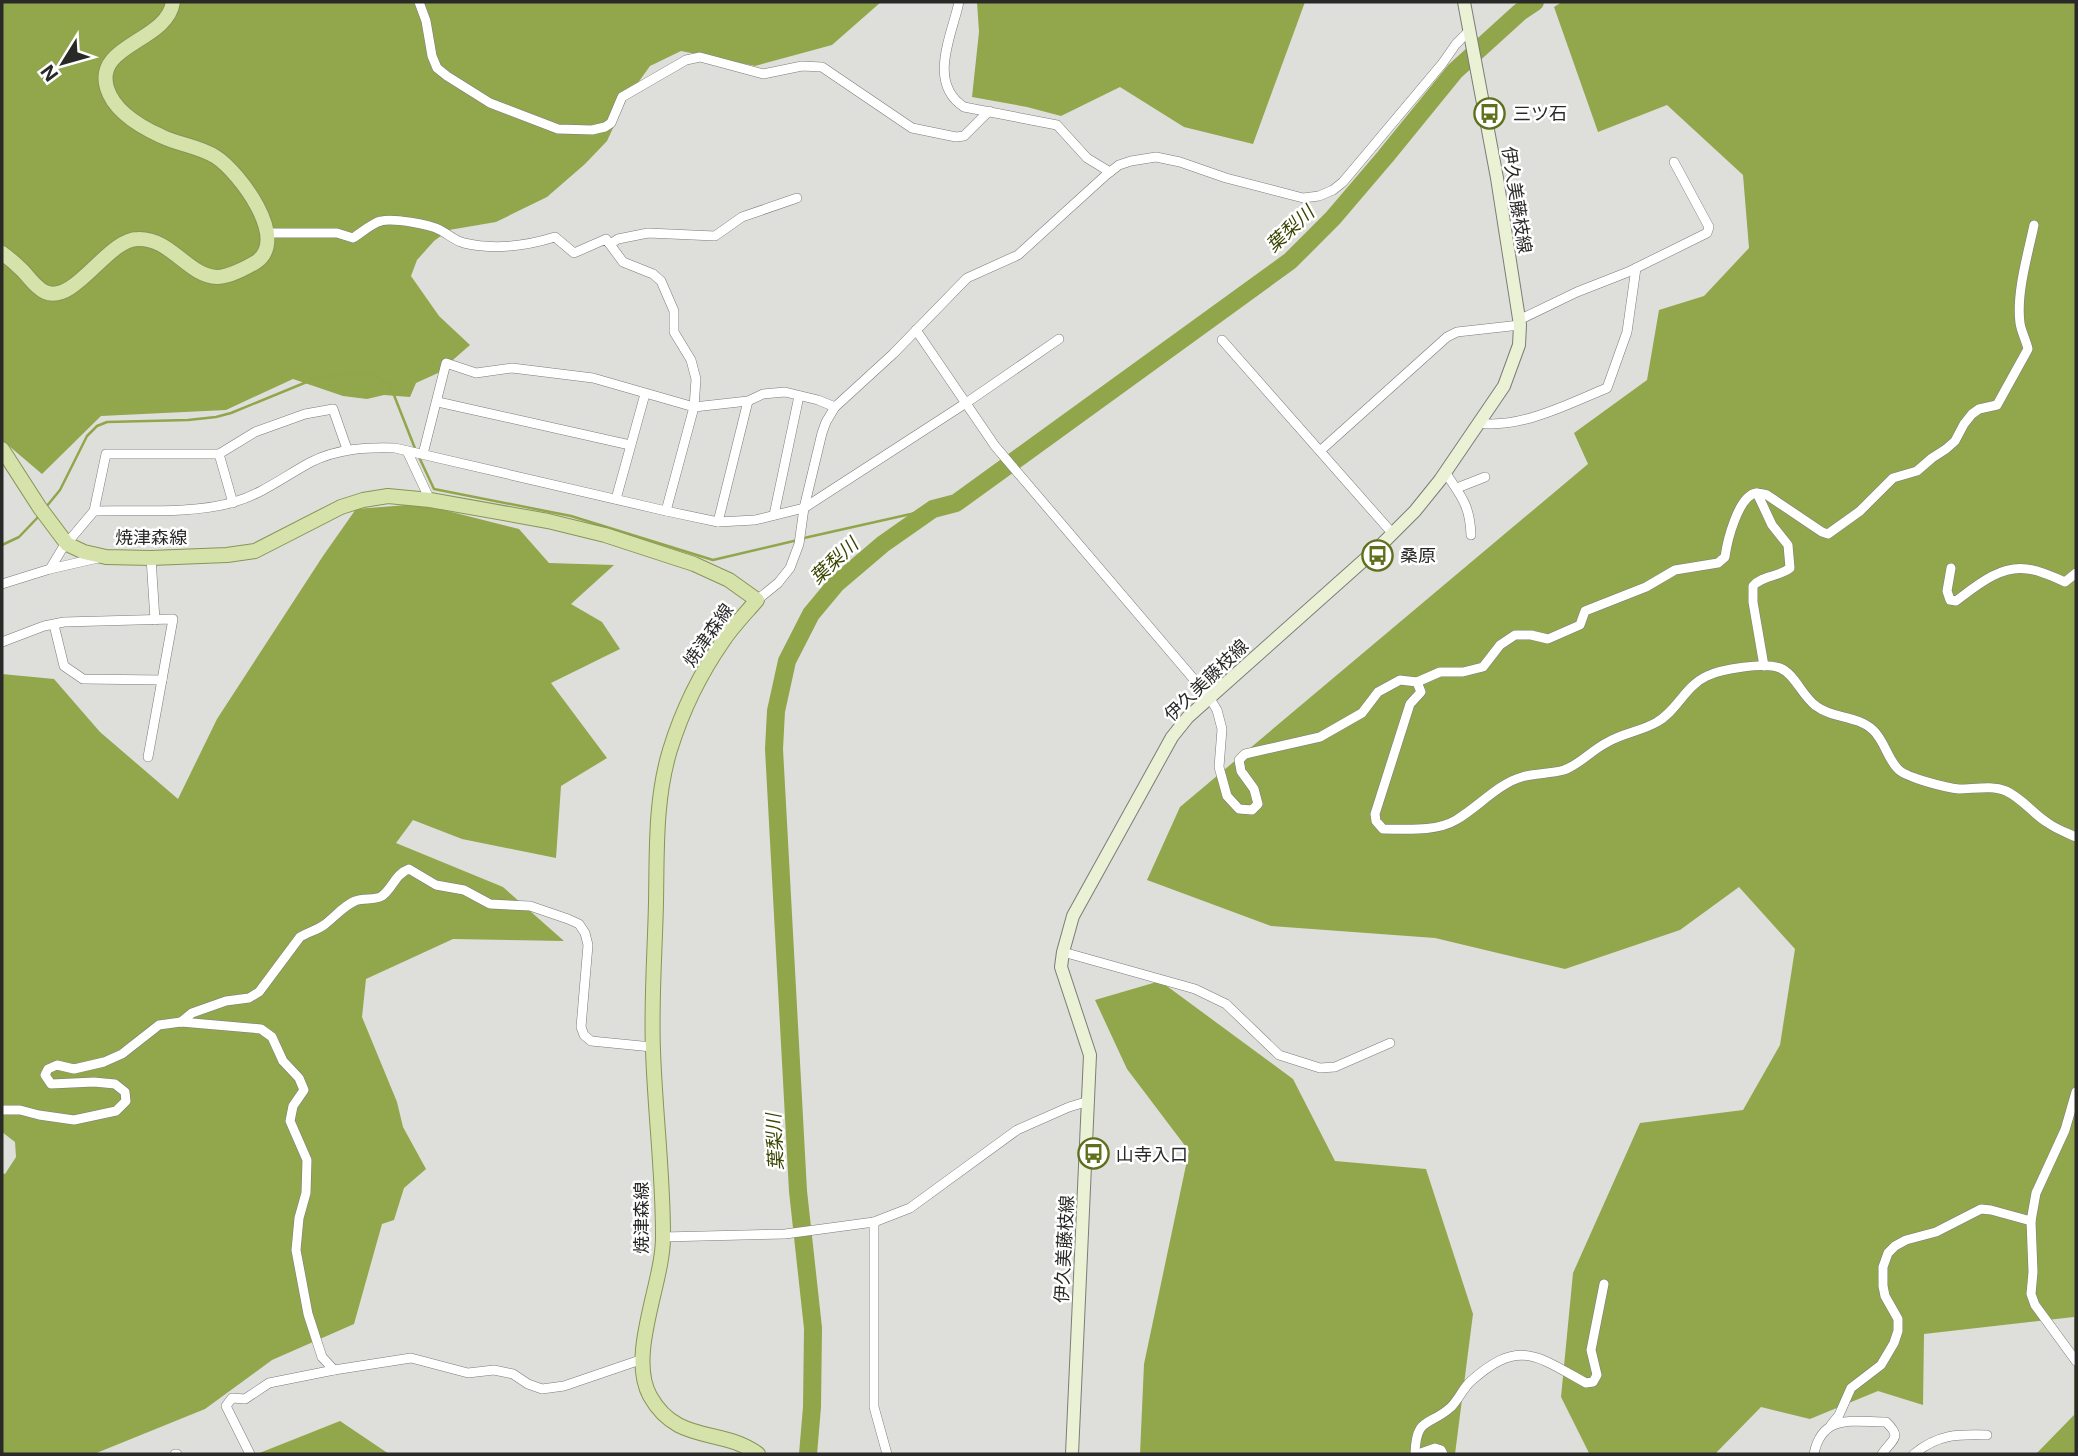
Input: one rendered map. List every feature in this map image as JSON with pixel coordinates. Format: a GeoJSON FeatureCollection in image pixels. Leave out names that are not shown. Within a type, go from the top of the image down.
{"type":"FeatureCollection","features":[{"type":"Feature","properties":{"kind":"main road"},"geometry":{"type":"LineString","coordinates":[[2,253],[25,272],[33,283],[51,294],[65,291],[116,247],[135,239],[152,240],[172,251],[203,275],[220,277],[251,265],[263,257],[268,244],[267,233],[256,204],[231,169],[207,152],[162,137],[130,118],[117,106],[107,89],[108,64],[164,21],[173,2]]}},
{"type":"Feature","properties":{"kind":"main road","name":"伊久美藤枝線"},"geometry":{"type":"LineString","coordinates":[[1072,1454],[1090,1055],[1061,967],[1073,916],[1172,737],[1209,696],[1415,511],[1504,386],[1520,345],[1520,322],[1464,2]]}},
{"type":"Feature","properties":{"kind":"main road"},"geometry":{"type":"LineString","coordinates":[[3,453],[67,544]]}},
{"type":"Feature","properties":{"kind":"main road","name":"焼津森線"},"geometry":{"type":"LineString","coordinates":[[67,544],[84,552],[106,557],[227,555],[255,551],[341,507],[388,496],[430,500],[548,521],[605,535],[694,564],[729,579],[757,600],[723,640],[698,682],[670,751],[661,788],[657,831],[652,1047],[663,1237],[643,1359],[644,1381],[649,1394],[671,1421],[684,1429],[753,1453]]}},
{"type":"Feature","properties":{"kind":"street"},"geometry":{"type":"LineString","coordinates":[[419,2],[437,68],[490,103],[558,129],[592,130],[605,127],[611,123],[622,97],[686,60],[700,57],[764,74],[802,66],[822,67],[912,128],[956,137],[964,136],[989,111]]}},
{"type":"Feature","properties":{"kind":"street"},"geometry":{"type":"LineString","coordinates":[[959,2],[943,69],[950,93],[956,101],[964,107],[1057,125],[1087,158],[1110,172]]}},
{"type":"Feature","properties":{"kind":"street"},"geometry":{"type":"LineString","coordinates":[[757,600],[778,583],[790,568],[799,544],[804,508],[822,433],[835,407],[967,278],[1018,254],[1110,172],[1130,161],[1156,157],[1180,162],[1226,178],[1303,198],[1319,196],[1333,190],[1343,182],[1456,44],[1470,35]]}},
{"type":"Feature","properties":{"kind":"street"},"geometry":{"type":"LineString","coordinates":[[1320,451],[1447,337],[1457,332],[1520,322],[1577,292],[1636,268],[1707,233],[1709,227],[1674,162]]}},
{"type":"Feature","properties":{"kind":"street"},"geometry":{"type":"LineString","coordinates":[[610,244],[618,239],[648,233],[715,236],[742,217],[797,198]]}},
{"type":"Feature","properties":{"kind":"street"},"geometry":{"type":"LineString","coordinates":[[267,233],[337,233],[353,237],[380,221],[422,223],[439,229],[460,242],[478,245],[508,246],[536,243],[555,237],[574,253],[606,239],[624,262],[653,274],[661,281],[674,311],[674,332],[691,360],[696,379],[694,407],[666,511]]}},
{"type":"Feature","properties":{"kind":"street"},"geometry":{"type":"LineString","coordinates":[[916,330],[1017,474],[1209,696],[1217,710],[1222,729],[1219,767],[1227,796],[1239,808],[1252,810],[1258,804],[1254,789],[1241,771],[1239,760],[1245,754],[1320,737],[1362,713],[1378,692],[1400,680],[1418,682],[1440,672],[1464,672],[1483,667],[1500,645],[1515,635],[1548,639],[1580,625],[1585,611],[1646,587],[1675,570],[1718,563],[1726,557],[1727,543],[1739,510],[1745,500],[1757,493],[1768,495],[1828,534],[1860,511],[1894,478],[1917,471],[1955,442],[1972,414],[1979,409],[1997,405],[2028,349],[2020,323],[2020,304],[2034,225]]}},
{"type":"Feature","properties":{"kind":"street"},"geometry":{"type":"LineString","coordinates":[[1478,423],[1491,424],[1541,415],[1607,388],[1627,332],[1636,268]]}},
{"type":"Feature","properties":{"kind":"street"},"geometry":{"type":"LineString","coordinates":[[94,511],[213,508],[253,496],[311,462],[347,449],[373,447],[423,454],[719,522],[755,520],[804,508],[1059,339]]}},
{"type":"Feature","properties":{"kind":"street"},"geometry":{"type":"LineString","coordinates":[[1222,340],[1392,534]]}},
{"type":"Feature","properties":{"kind":"street"},"geometry":{"type":"LineString","coordinates":[[423,454],[446,363],[476,373],[512,368],[593,378],[694,407],[748,401],[763,394],[785,392],[835,407]]}},
{"type":"Feature","properties":{"kind":"street"},"geometry":{"type":"LineString","coordinates":[[616,499],[645,394]]}},
{"type":"Feature","properties":{"kind":"street"},"geometry":{"type":"LineString","coordinates":[[774,515],[799,396]]}},
{"type":"Feature","properties":{"kind":"street"},"geometry":{"type":"LineString","coordinates":[[719,522],[748,401]]}},
{"type":"Feature","properties":{"kind":"street"},"geometry":{"type":"LineString","coordinates":[[438,402],[629,445]]}},
{"type":"Feature","properties":{"kind":"street"},"geometry":{"type":"LineString","coordinates":[[50,569],[94,511],[106,454],[219,454],[255,432],[305,414],[333,409],[347,449]]}},
{"type":"Feature","properties":{"kind":"street"},"geometry":{"type":"LineString","coordinates":[[407,451],[430,500]]}},
{"type":"Feature","properties":{"kind":"street"},"geometry":{"type":"LineString","coordinates":[[219,454],[233,503]]}},
{"type":"Feature","properties":{"kind":"street"},"geometry":{"type":"LineString","coordinates":[[1444,472],[1466,502],[1471,536]]}},
{"type":"Feature","properties":{"kind":"street"},"geometry":{"type":"LineString","coordinates":[[1457,488],[1485,477]]}},
{"type":"Feature","properties":{"kind":"street"},"geometry":{"type":"LineString","coordinates":[[1757,493],[1772,525],[1788,545],[1790,568],[1784,573],[1758,580],[1753,586],[1752,602],[1764,666]]}},
{"type":"Feature","properties":{"kind":"street"},"geometry":{"type":"LineString","coordinates":[[3,580],[106,557]]}},
{"type":"Feature","properties":{"kind":"street"},"geometry":{"type":"LineString","coordinates":[[150,558],[155,620]]}},
{"type":"Feature","properties":{"kind":"street"},"geometry":{"type":"LineString","coordinates":[[1951,569],[1947,591],[1950,600],[1956,601],[1989,577],[2016,569],[2035,570],[2065,582],[2076,573]]}},
{"type":"Feature","properties":{"kind":"street"},"geometry":{"type":"LineString","coordinates":[[2,642],[44,626],[64,622],[173,619],[148,757]]}},
{"type":"Feature","properties":{"kind":"street"},"geometry":{"type":"LineString","coordinates":[[54,625],[64,666],[83,679],[162,680]]}},
{"type":"Feature","properties":{"kind":"street"},"geometry":{"type":"LineString","coordinates":[[1418,682],[1421,692],[1410,704],[1375,814],[1376,821],[1383,829],[1439,826],[1454,821],[1509,782],[1521,777],[1568,769],[1611,740],[1657,723],[1696,682],[1710,674],[1764,666],[1780,668],[1788,673],[1816,706],[1828,713],[1862,722],[1872,729],[1899,770],[1909,776],[1955,789],[1996,788],[2007,791],[2047,823],[2076,837]]}},
{"type":"Feature","properties":{"kind":"street"},"geometry":{"type":"LineString","coordinates":[[181,1022],[192,1013],[226,1001],[249,998],[259,992],[300,937],[323,926],[350,903],[360,899],[379,898],[401,872],[409,869],[436,885],[464,890],[490,904],[530,906],[579,924],[588,945],[581,1027],[584,1035],[591,1041],[652,1047]]}},
{"type":"Feature","properties":{"kind":"street"},"geometry":{"type":"LineString","coordinates":[[1063,952],[1195,989],[1226,1004],[1279,1055],[1320,1068],[1335,1068],[1390,1043]]}},
{"type":"Feature","properties":{"kind":"street"},"geometry":{"type":"LineString","coordinates":[[2,1110],[20,1110],[75,1120],[116,1111],[126,1101],[125,1092],[115,1084],[51,1084],[45,1075],[48,1069],[57,1065],[74,1069],[104,1062],[122,1054],[159,1025],[181,1022],[261,1029],[272,1037],[283,1060],[299,1078],[304,1090],[293,1106],[290,1121],[307,1160],[306,1193],[299,1218],[296,1250],[308,1314],[322,1357],[334,1370]]}},
{"type":"Feature","properties":{"kind":"street"},"geometry":{"type":"LineString","coordinates":[[2076,1092],[2064,1130],[2036,1193],[2031,1222],[2031,1294],[2035,1305],[2076,1361]]}},
{"type":"Feature","properties":{"kind":"street"},"geometry":{"type":"LineString","coordinates":[[663,1237],[785,1234],[874,1222],[911,1208],[1017,1130],[1089,1101]]}},
{"type":"Feature","properties":{"kind":"street"},"geometry":{"type":"LineString","coordinates":[[1814,1454],[1821,1435],[1839,1415],[1851,1388],[1881,1366],[1894,1343],[1898,1320],[1885,1296],[1883,1286],[1883,1267],[1888,1253],[1906,1240],[1936,1231],[1981,1209],[2031,1222]]}},
{"type":"Feature","properties":{"kind":"street"},"geometry":{"type":"LineString","coordinates":[[874,1222],[874,1407],[887,1454]]}},
{"type":"Feature","properties":{"kind":"street"},"geometry":{"type":"LineString","coordinates":[[1443,1454],[1435,1448],[1417,1454],[1416,1438],[1424,1423],[1449,1409],[1468,1382],[1504,1357],[1539,1357],[1586,1383],[1593,1381],[1597,1375],[1591,1350],[1604,1284]]}},
{"type":"Feature","properties":{"kind":"street"},"geometry":{"type":"LineString","coordinates":[[250,1454],[226,1406],[232,1398],[245,1399],[269,1383],[411,1357],[468,1373],[494,1370],[513,1374],[542,1389],[564,1386],[643,1359]]}},
{"type":"Feature","properties":{"kind":"street"},"geometry":{"type":"LineString","coordinates":[[1831,1425],[1855,1420],[1886,1422],[1896,1434],[1895,1440],[1882,1454]]}},
{"type":"Feature","properties":{"kind":"street"},"geometry":{"type":"LineString","coordinates":[[1914,1454],[1950,1435],[1987,1435]]}},
{"type":"Feature","properties":{"kind":"green space"},"geometry":{"type":"Polygon","coordinates":[[[2,2],[881,2],[832,45],[755,66],[681,51],[650,66],[627,98],[607,141],[547,197],[496,222],[449,230],[434,241],[417,260],[411,276],[439,316],[470,345],[438,373],[416,383],[410,397],[384,395],[367,399],[343,396],[293,379],[226,410],[101,416],[42,474],[2,440],[2,2]]]}},
{"type":"Feature","properties":{"kind":"green space"},"geometry":{"type":"Polygon","coordinates":[[[977,2],[1305,2],[1253,144],[1184,127],[1120,87],[1061,116],[972,97],[979,32],[977,2]]]}},
{"type":"Feature","properties":{"kind":"green space"},"geometry":{"type":"Polygon","coordinates":[[[1562,2],[2076,2],[2076,1454],[2036,1454],[2074,1415],[2074,1317],[1924,1334],[1923,1405],[1878,1391],[1810,1419],[1761,1407],[1715,1454],[1589,1453],[1561,1397],[1573,1273],[1640,1123],[1743,1110],[1780,1045],[1795,949],[1739,887],[1680,930],[1565,969],[1435,938],[1271,926],[1147,880],[1180,807],[1588,464],[1574,433],[1647,380],[1659,310],[1704,296],[1749,248],[1743,175],[1667,105],[1598,132],[1554,7],[1562,2]]]}},
{"type":"Feature","properties":{"kind":"green space"},"geometry":{"type":"Polygon","coordinates":[[[420,504],[519,529],[549,563],[614,565],[571,604],[602,622],[620,649],[551,683],[607,758],[561,786],[556,858],[462,839],[413,820],[396,843],[503,887],[564,941],[453,939],[366,979],[362,1017],[397,1102],[403,1127],[426,1169],[404,1188],[394,1220],[382,1224],[354,1324],[272,1360],[205,1409],[94,1454],[2,1454],[2,1173],[5,1174],[16,1157],[15,1142],[2,1132],[2,674],[54,679],[100,732],[178,799],[217,719],[356,509],[420,504]]]}},
{"type":"Feature","properties":{"kind":"green space"},"geometry":{"type":"Polygon","coordinates":[[[1160,981],[1293,1079],[1335,1161],[1426,1169],[1473,1314],[1455,1454],[1140,1454],[1144,1364],[1189,1151],[1127,1069],[1095,1000],[1160,981]]]}},
{"type":"Feature","properties":{"kind":"green space"},"geometry":{"type":"Polygon","coordinates":[[[340,1421],[389,1454],[257,1454],[340,1421]]]}},
{"type":"Feature","properties":{"kind":"waterway","name":"葉梨川"},"geometry":{"type":"LineString","coordinates":[[808,1454],[812,1407],[813,1328],[798,1191],[774,749],[776,711],[787,661],[811,614],[836,584],[883,544],[933,509],[956,503],[1290,261],[1333,218],[1455,71],[1520,12],[1535,2]]}},
{"type":"Feature","properties":{"kind":"waterway"},"geometry":{"type":"LineString","coordinates":[[46,507],[60,490],[87,436],[97,426],[107,422],[216,417],[314,379],[342,374],[372,374],[390,385],[416,451]]}},
{"type":"Feature","properties":{"kind":"waterway"},"geometry":{"type":"LineString","coordinates":[[419,457],[434,489],[571,516],[713,560],[798,540]]}},
{"type":"Feature","properties":{"kind":"waterway"},"geometry":{"type":"LineString","coordinates":[[804,538],[933,509]]}},
{"type":"Feature","properties":{"kind":"waterway"},"geometry":{"type":"LineString","coordinates":[[2,545],[19,537],[40,515]]}},
{"type":"Feature","properties":{"kind":"place","name":"三ツ石"},"geometry":{"type":"Point","coordinates":[1490,113]}},
{"type":"Feature","properties":{"kind":"place","name":"桑原"},"geometry":{"type":"Point","coordinates":[1377,555]}},
{"type":"Feature","properties":{"kind":"place","name":"山寺入口"},"geometry":{"type":"Point","coordinates":[1093,1154]}}]}
